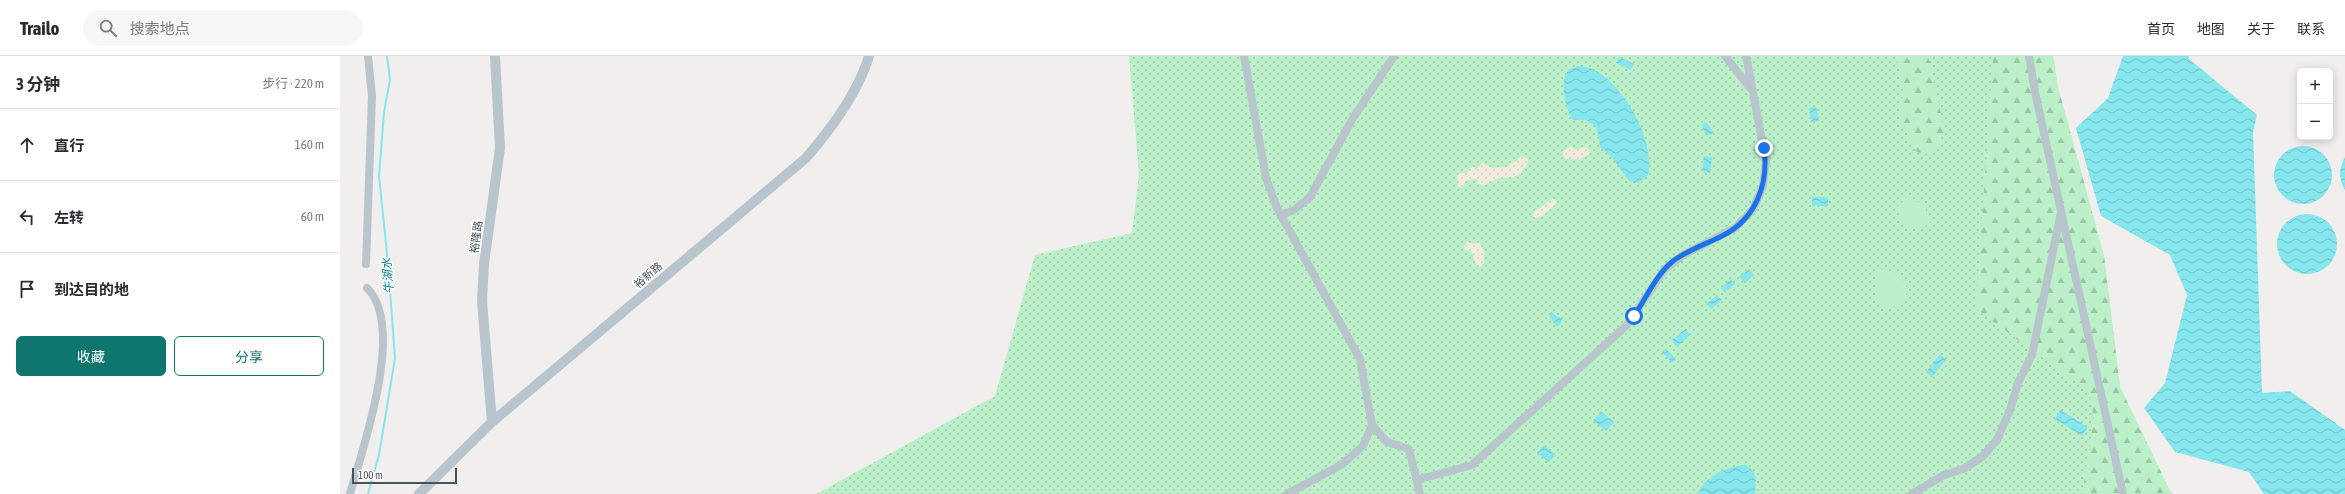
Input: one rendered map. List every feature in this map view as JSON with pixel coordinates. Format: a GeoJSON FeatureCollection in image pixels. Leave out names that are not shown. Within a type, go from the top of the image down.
{"type":"FeatureCollection","features":[{"type":"Feature","properties":{"kind":"street"},"geometry":{"type":"LineString","coordinates":[[366,264],[372,96],[368,56]]}},
{"type":"Feature","properties":{"kind":"street","name":"裕隆路"},"geometry":{"type":"LineString","coordinates":[[492,422],[482,301],[484,264],[500,148],[495,56]]}},
{"type":"Feature","properties":{"kind":"street","name":"裕新路"},"geometry":{"type":"LineString","coordinates":[[419,494],[492,422],[806,158],[818,144],[851,94],[869,56]]}},
{"type":"Feature","properties":{"kind":"street"},"geometry":{"type":"LineString","coordinates":[[1244,56],[1266,178],[1281,215],[1360,359],[1372,425],[1387,442],[1410,449],[1420,494]]}},
{"type":"Feature","properties":{"kind":"street"},"geometry":{"type":"LineString","coordinates":[[1281,215],[1300,206],[1310,196],[1353,118],[1394,56]]}},
{"type":"Feature","properties":{"kind":"street"},"geometry":{"type":"LineString","coordinates":[[1725,56],[1753,93]]}},
{"type":"Feature","properties":{"kind":"street"},"geometry":{"type":"LineString","coordinates":[[1417,480],[1472,465],[1627,325],[1665,269],[1683,255],[1724,235],[1745,220],[1759,198],[1766,174],[1764,148],[1746,56]]}},
{"type":"Feature","properties":{"kind":"street"},"geometry":{"type":"LineString","coordinates":[[2029,56],[2123,494]]}},
{"type":"Feature","properties":{"kind":"street"},"geometry":{"type":"LineString","coordinates":[[1912,494],[1944,476],[1970,465],[1982,457],[1997,440],[2010,410],[2018,383],[2032,355],[2061,209]]}},
{"type":"Feature","properties":{"kind":"street"},"geometry":{"type":"LineString","coordinates":[[350,494],[377,393],[382,359],[383,343],[378,304],[367,288]]}},
{"type":"Feature","properties":{"kind":"street"},"geometry":{"type":"LineString","coordinates":[[1287,494],[1341,465],[1363,446],[1372,425]]}},
{"type":"Feature","properties":{"kind":"green space"},"geometry":{"type":"Polygon","coordinates":[[[1129,56],[2053,56],[2058,87],[2104,256],[2120,387],[2170,491],[2173,494],[816,494],[995,396],[1035,255],[1132,233],[1139,175],[1129,56]]]}},
{"type":"Feature","properties":{"kind":"green space"},"geometry":{"type":"Polygon","coordinates":[[[1895,56],[1928,56],[1944,128],[1940,145],[1931,154],[1917,152],[1899,119],[1903,87],[1901,71],[1895,56]]]}},
{"type":"Feature","properties":{"kind":"green space"},"geometry":{"type":"Polygon","coordinates":[[[1993,56],[2053,56],[2058,87],[2104,256],[2120,387],[2170,491],[2173,494],[2082,494],[2094,418],[2089,392],[1976,309],[1993,56]]]}},
{"type":"Feature","properties":{"kind":"green space"},"geometry":{"type":"Polygon","coordinates":[[[1906,198],[1915,199],[1926,208],[1926,215],[1931,218],[1929,224],[1914,228],[1900,220],[1897,207],[1906,198]]]}},
{"type":"Feature","properties":{"kind":"green space"},"geometry":{"type":"Polygon","coordinates":[[[1886,269],[1894,273],[1906,285],[1906,299],[1896,306],[1883,307],[1876,292],[1875,275],[1881,270],[1886,269]]]}},
{"type":"Feature","properties":{"kind":"sand"},"geometry":{"type":"Polygon","coordinates":[[[1570,146],[1576,150],[1585,147],[1588,148],[1590,154],[1580,159],[1566,159],[1563,156],[1563,151],[1570,146]]]}},
{"type":"Feature","properties":{"kind":"sand"},"geometry":{"type":"Polygon","coordinates":[[[1521,156],[1528,159],[1528,163],[1521,173],[1513,177],[1499,178],[1484,185],[1478,184],[1477,179],[1467,180],[1462,188],[1458,186],[1457,175],[1459,173],[1466,173],[1472,167],[1475,167],[1475,171],[1482,163],[1493,168],[1507,167],[1511,163],[1516,162],[1521,156]]]}},
{"type":"Feature","properties":{"kind":"sand"},"geometry":{"type":"Polygon","coordinates":[[[1553,199],[1557,201],[1549,211],[1537,218],[1533,216],[1534,212],[1553,199]]]}},
{"type":"Feature","properties":{"kind":"sand"},"geometry":{"type":"Polygon","coordinates":[[[1469,242],[1473,244],[1479,242],[1484,250],[1484,263],[1480,267],[1476,265],[1472,252],[1464,249],[1466,243],[1469,242]]]}},
{"type":"Feature","properties":{"kind":"water"},"geometry":{"type":"Polygon","coordinates":[[[2123,56],[2189,56],[2189,59],[2257,115],[2253,132],[2262,393],[2290,391],[2345,430],[2345,494],[2264,494],[2249,472],[2175,452],[2144,408],[2165,383],[2187,295],[2170,255],[2101,216],[2076,128],[2108,98],[2123,56]]]}},
{"type":"Feature","properties":{"kind":"water"},"geometry":{"type":"Polygon","coordinates":[[[1619,57],[1634,64],[1631,70],[1616,63],[1619,57]]]}},
{"type":"Feature","properties":{"kind":"water"},"geometry":{"type":"Polygon","coordinates":[[[1579,66],[1593,70],[1607,79],[1620,92],[1631,108],[1640,126],[1646,144],[1649,161],[1648,175],[1638,183],[1629,181],[1613,159],[1600,147],[1595,126],[1589,121],[1571,118],[1564,96],[1564,79],[1569,71],[1579,66]]]}},
{"type":"Feature","properties":{"kind":"water"},"geometry":{"type":"Polygon","coordinates":[[[1816,106],[1819,121],[1811,122],[1809,108],[1816,106]]]}},
{"type":"Feature","properties":{"kind":"water"},"geometry":{"type":"Polygon","coordinates":[[[1707,122],[1713,133],[1707,136],[1701,125],[1707,122]]]}},
{"type":"Feature","properties":{"kind":"water"},"geometry":{"type":"Polygon","coordinates":[[[2297,146],[2309,146],[2324,154],[2332,169],[2332,181],[2324,196],[2309,204],[2297,204],[2282,196],[2274,181],[2274,169],[2282,154],[2297,146]]]}},
{"type":"Feature","properties":{"kind":"water"},"geometry":{"type":"Polygon","coordinates":[[[1704,156],[1712,157],[1710,173],[1702,172],[1704,156]]]}},
{"type":"Feature","properties":{"kind":"water"},"geometry":{"type":"Polygon","coordinates":[[[2345,157],[2345,190],[2341,182],[2340,174],[2341,165],[2345,157]]]}},
{"type":"Feature","properties":{"kind":"water"},"geometry":{"type":"Polygon","coordinates":[[[1812,197],[1828,197],[1828,206],[1812,206],[1812,197]]]}},
{"type":"Feature","properties":{"kind":"water"},"geometry":{"type":"Polygon","coordinates":[[[2307,214],[2323,219],[2328,223],[2332,228],[2337,244],[2332,260],[2328,265],[2323,269],[2307,274],[2291,269],[2286,265],[2282,260],[2277,244],[2282,228],[2286,223],[2291,219],[2307,214]]]}},
{"type":"Feature","properties":{"kind":"water"},"geometry":{"type":"Polygon","coordinates":[[[1749,269],[1754,275],[1745,283],[1739,277],[1749,269]]]}},
{"type":"Feature","properties":{"kind":"water"},"geometry":{"type":"Polygon","coordinates":[[[1731,279],[1735,284],[1725,292],[1721,288],[1731,279]]]}},
{"type":"Feature","properties":{"kind":"water"},"geometry":{"type":"Polygon","coordinates":[[[1717,295],[1722,300],[1711,309],[1706,304],[1717,295]]]}},
{"type":"Feature","properties":{"kind":"water"},"geometry":{"type":"Polygon","coordinates":[[[1551,312],[1562,319],[1560,325],[1556,326],[1550,317],[1551,312]]]}},
{"type":"Feature","properties":{"kind":"water"},"geometry":{"type":"Polygon","coordinates":[[[1685,329],[1690,335],[1677,347],[1672,340],[1685,329]]]}},
{"type":"Feature","properties":{"kind":"water"},"geometry":{"type":"Polygon","coordinates":[[[1666,349],[1676,359],[1672,363],[1662,352],[1666,349]]]}},
{"type":"Feature","properties":{"kind":"water"},"geometry":{"type":"Polygon","coordinates":[[[1940,354],[1946,360],[1932,377],[1926,372],[1940,354]]]}},
{"type":"Feature","properties":{"kind":"water"},"geometry":{"type":"Polygon","coordinates":[[[2060,410],[2088,427],[2082,436],[2055,419],[2060,410]]]}},
{"type":"Feature","properties":{"kind":"water"},"geometry":{"type":"Polygon","coordinates":[[[1601,411],[1614,422],[1606,431],[1593,421],[1601,411]]]}},
{"type":"Feature","properties":{"kind":"water"},"geometry":{"type":"Polygon","coordinates":[[[1544,445],[1555,455],[1549,462],[1537,453],[1544,445]]]}},
{"type":"Feature","properties":{"kind":"water"},"geometry":{"type":"Polygon","coordinates":[[[1745,465],[1754,473],[1756,481],[1755,494],[1698,494],[1705,482],[1711,477],[1724,470],[1745,465]]]}},
{"type":"Feature","properties":{"kind":"waterway","name":"牛湖水"},"geometry":{"type":"LineString","coordinates":[[368,494],[379,455],[395,358],[388,263],[379,176],[384,112],[390,80],[387,56]]}},
{"type":"Feature","properties":{"kind":"route"},"geometry":{"type":"LineString","coordinates":[[1634,316],[1641,307],[1651,287],[1665,269],[1674,261],[1693,249],[1724,235],[1735,228],[1745,220],[1753,210],[1759,198],[1766,174],[1764,148]]}}]}
